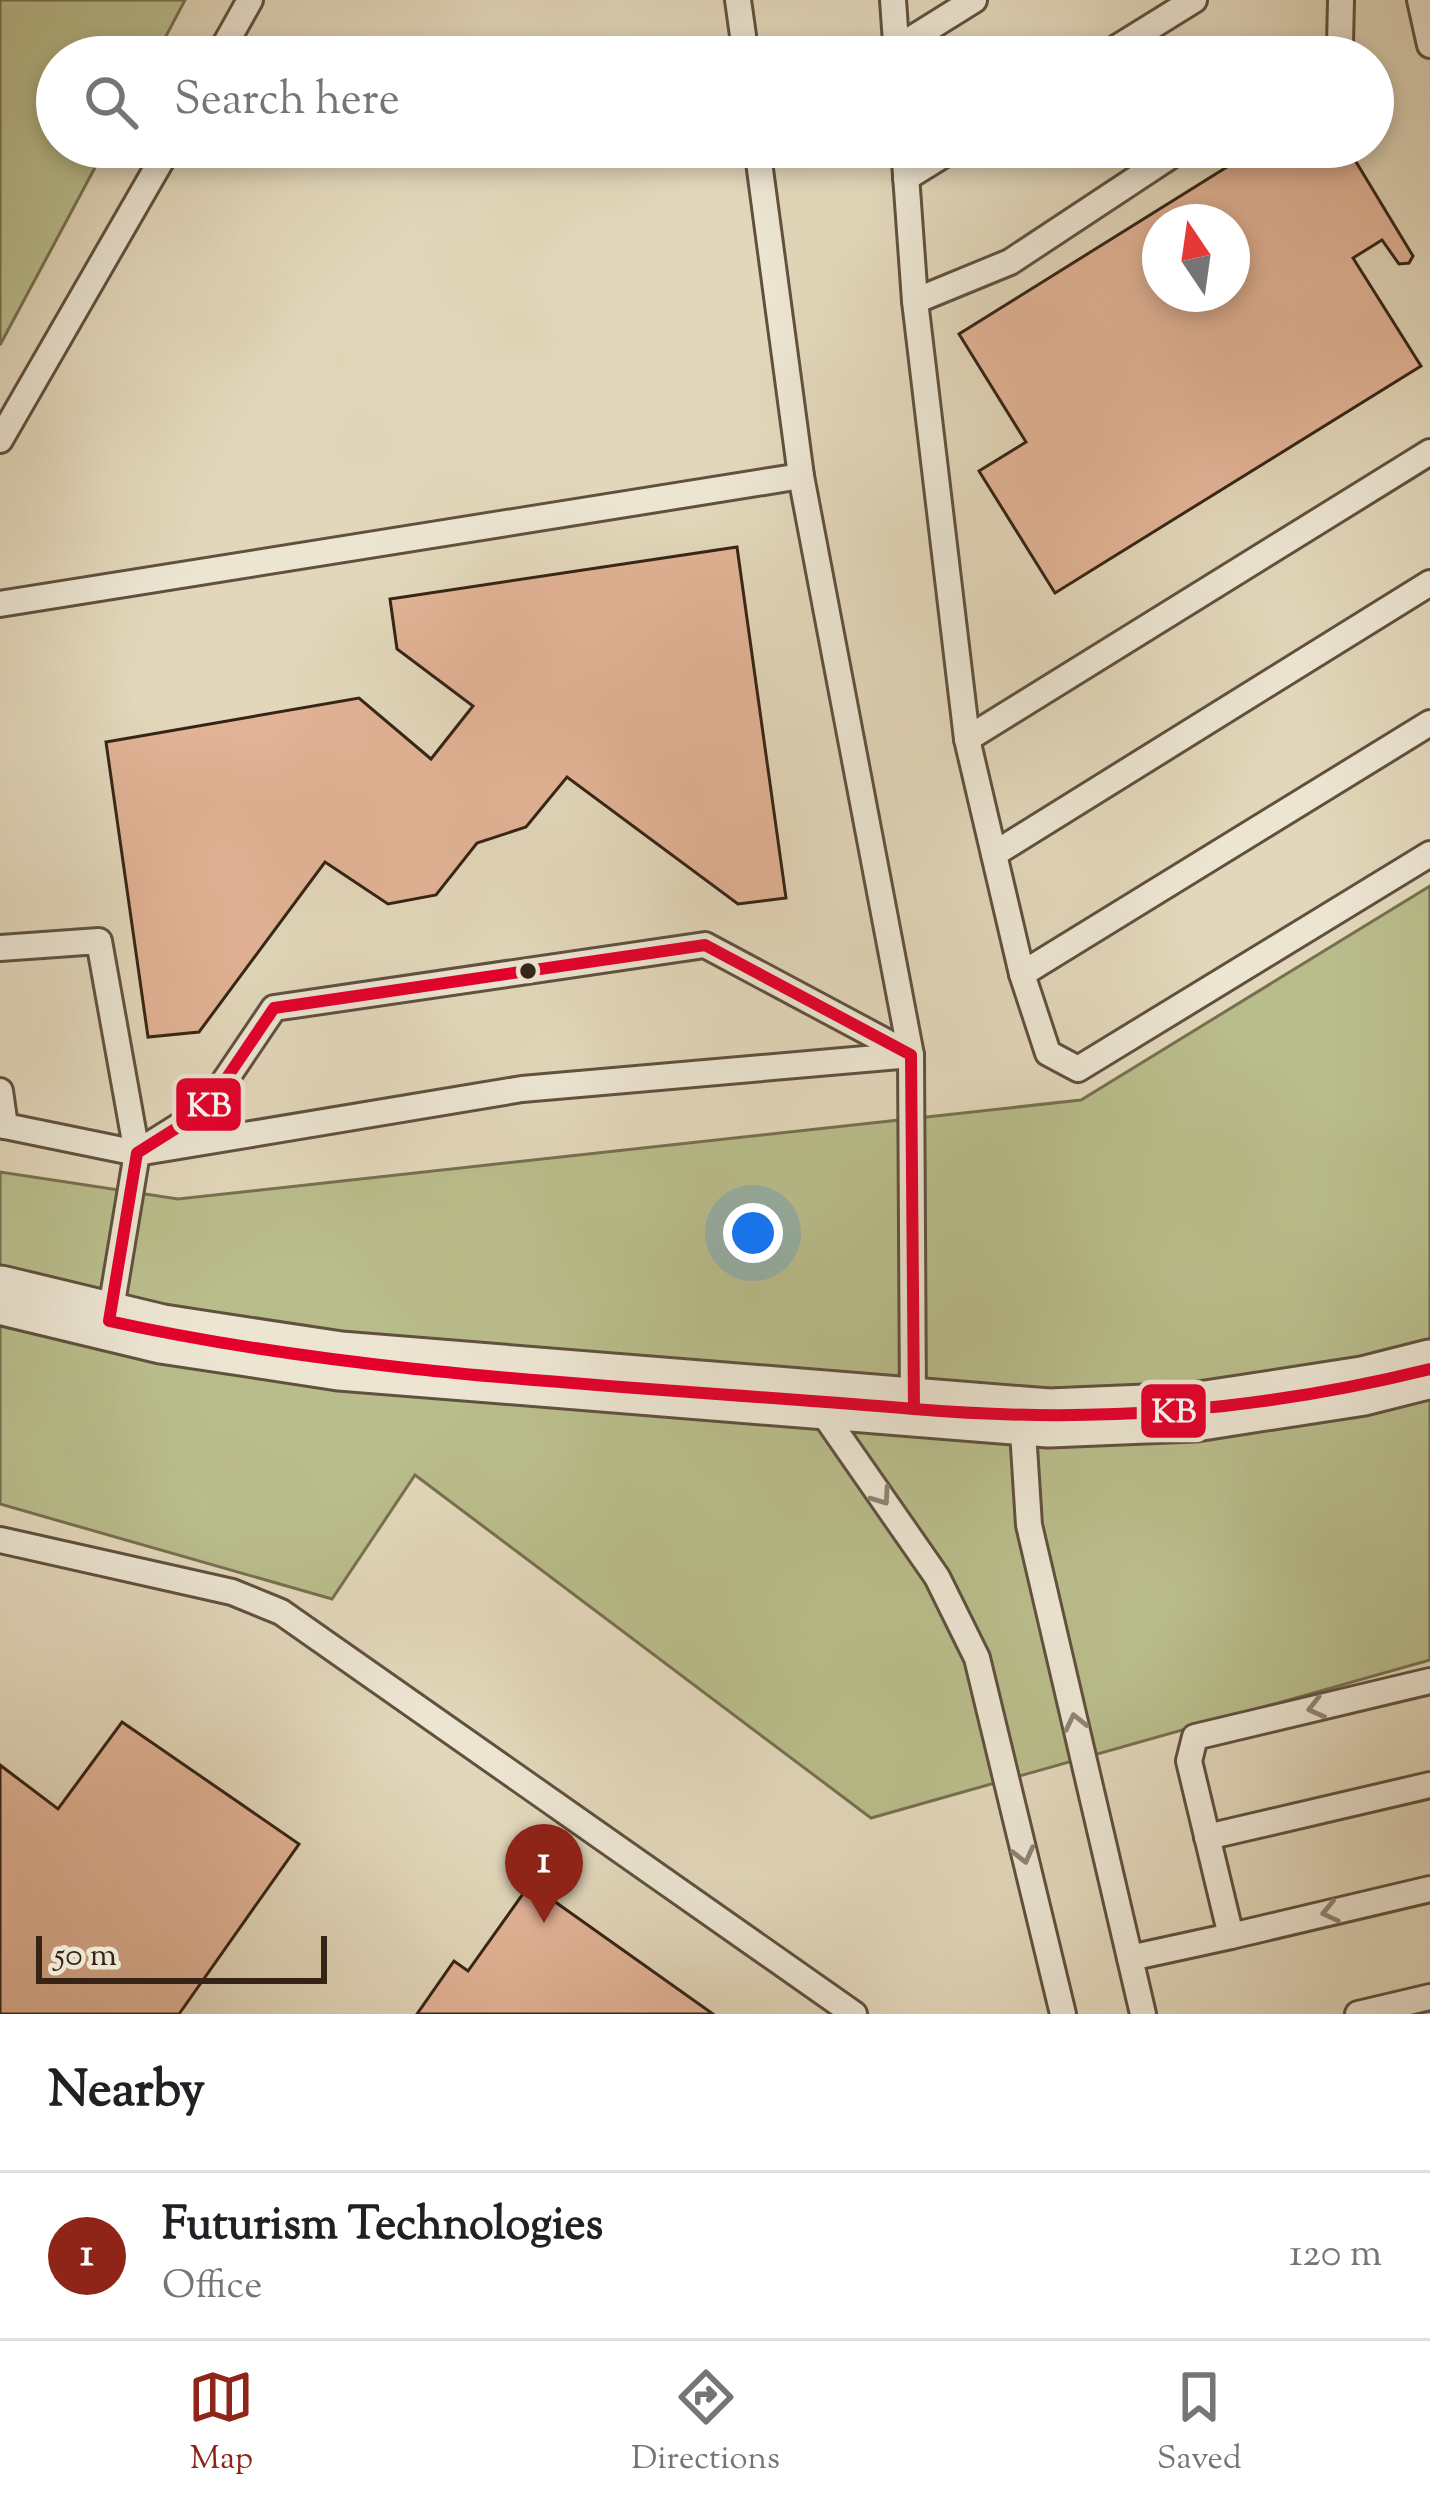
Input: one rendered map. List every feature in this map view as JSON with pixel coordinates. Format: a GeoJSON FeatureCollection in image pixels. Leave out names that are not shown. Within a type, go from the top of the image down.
{"type":"FeatureCollection","features":[{"type":"Feature","properties":{"kind":"street"},"geometry":{"type":"LineString","coordinates":[[0,1295],[162,1334],[340,1361],[1022,1416],[1194,1412],[1364,1386],[1430,1370]]}},
{"type":"Feature","properties":{"kind":"lane"},"geometry":{"type":"LineString","coordinates":[[230,36],[250,0]]}},
{"type":"Feature","properties":{"kind":"lane"},"geometry":{"type":"LineString","coordinates":[[738,0],[743,36]]}},
{"type":"Feature","properties":{"kind":"lane"},"geometry":{"type":"LineString","coordinates":[[893,0],[896,36]]}},
{"type":"Feature","properties":{"kind":"lane"},"geometry":{"type":"LineString","coordinates":[[921,36],[974,0]]}},
{"type":"Feature","properties":{"kind":"lane"},"geometry":{"type":"LineString","coordinates":[[1136,36],[1194,0]]}},
{"type":"Feature","properties":{"kind":"lane"},"geometry":{"type":"LineString","coordinates":[[1340,36],[1341,0]]}},
{"type":"Feature","properties":{"kind":"lane"},"geometry":{"type":"LineString","coordinates":[[1420,0],[1430,45]]}},
{"type":"Feature","properties":{"kind":"lane"},"geometry":{"type":"LineString","coordinates":[[0,440],[157,168]]}},
{"type":"Feature","properties":{"kind":"lane"},"geometry":{"type":"LineString","coordinates":[[761,168],[801,476],[911,1055],[914,1408]]}},
{"type":"Feature","properties":{"kind":"lane"},"geometry":{"type":"LineString","coordinates":[[905,168],[916,301],[968,739],[1022,974],[1048,1053],[1078,1070],[1430,854]]}},
{"type":"Feature","properties":{"kind":"lane"},"geometry":{"type":"LineString","coordinates":[[906,178],[922,168]]}},
{"type":"Feature","properties":{"kind":"lane"},"geometry":{"type":"LineString","coordinates":[[916,301],[1010,262],[1152,168]]}},
{"type":"Feature","properties":{"kind":"lane"},"geometry":{"type":"LineString","coordinates":[[968,739],[1430,452]]}},
{"type":"Feature","properties":{"kind":"lane"},"geometry":{"type":"LineString","coordinates":[[0,604],[801,476]]}},
{"type":"Feature","properties":{"kind":"lane"},"geometry":{"type":"LineString","coordinates":[[994,854],[1430,583]]}},
{"type":"Feature","properties":{"kind":"lane"},"geometry":{"type":"LineString","coordinates":[[1022,974],[1430,723]]}},
{"type":"Feature","properties":{"kind":"lane"},"geometry":{"type":"LineString","coordinates":[[0,948],[100,941],[137,1153],[109,1321]]}},
{"type":"Feature","properties":{"kind":"lane"},"geometry":{"type":"LineString","coordinates":[[137,1153],[206,1111],[274,1008],[705,945],[911,1055]]}},
{"type":"Feature","properties":{"kind":"lane"},"geometry":{"type":"LineString","coordinates":[[0,1091],[3,1125],[137,1153],[522,1089],[911,1055]]}},
{"type":"Feature","properties":{"kind":"lane"},"geometry":{"type":"LineString","coordinates":[[815,1401],[937,1577],[977,1658],[1063,2014]]}},
{"type":"Feature","properties":{"kind":"lane"},"geometry":{"type":"LineString","coordinates":[[1022,1416],[1029,1525],[1143,2014]]}},
{"type":"Feature","properties":{"kind":"lane"},"geometry":{"type":"LineString","coordinates":[[0,1540],[232,1592],[281,1612],[854,2014]]}},
{"type":"Feature","properties":{"kind":"lane"},"geometry":{"type":"LineString","coordinates":[[1231,1936],[1189,1761],[1195,1737],[1430,1681]]}},
{"type":"Feature","properties":{"kind":"lane"},"geometry":{"type":"LineString","coordinates":[[1207,1837],[1430,1785]]}},
{"type":"Feature","properties":{"kind":"lane"},"geometry":{"type":"LineString","coordinates":[[1130,1958],[1430,1889]]}},
{"type":"Feature","properties":{"kind":"lane"},"geometry":{"type":"LineString","coordinates":[[1358,2014],[1430,1997]]}},
{"type":"Feature","properties":{"kind":"green space"},"geometry":{"type":"Polygon","coordinates":[[[0,0],[185,0],[166,36],[36,36],[36,168],[95,168],[0,345],[0,0]]]}},
{"type":"Feature","properties":{"kind":"green space"},"geometry":{"type":"Polygon","coordinates":[[[1430,886],[1430,1660],[871,1818],[415,1475],[332,1599],[0,1504],[0,1172],[178,1199],[1081,1100],[1430,886]]]}},
{"type":"Feature","properties":{"kind":"building"},"geometry":{"type":"Polygon","coordinates":[[[1225,168],[1360,168],[1413,256],[1409,263],[1399,264],[1382,240],[1353,258],[1421,366],[1055,593],[979,471],[1026,442],[959,334],[1142,220],[1142,312],[1250,312],[1250,204],[1168,204],[1225,168]]]}},
{"type":"Feature","properties":{"kind":"building"},"geometry":{"type":"Polygon","coordinates":[[[737,547],[786,898],[738,904],[567,777],[526,827],[477,843],[436,895],[388,904],[325,862],[199,1032],[148,1037],[106,742],[359,698],[431,759],[473,706],[397,649],[390,599],[737,547]]]}},
{"type":"Feature","properties":{"kind":"building"},"geometry":{"type":"Polygon","coordinates":[[[122,1722],[299,1844],[179,2014],[0,2014],[0,1765],[58,1809],[122,1722]]]}},
{"type":"Feature","properties":{"kind":"building"},"geometry":{"type":"Polygon","coordinates":[[[530,1884],[713,2014],[417,2014],[454,1961],[468,1971],[530,1884]]]}},
{"type":"Feature","properties":{"kind":"transit line","name":"KB"},"geometry":{"type":"LineString","coordinates":[[705,945],[911,1055],[914,1409],[409,1368],[308,1356],[109,1321],[137,1153],[205,1110],[274,1008],[705,945]]}},
{"type":"Feature","properties":{"kind":"transit line","name":"KB"},"geometry":{"type":"LineString","coordinates":[[914,1409],[1046,1415],[1174,1411],[1301,1396],[1430,1369]]}},
{"type":"Feature","properties":{"kind":"place","name":"Futurism Technologies"},"geometry":{"type":"Point","coordinates":[544,1923]}}]}
